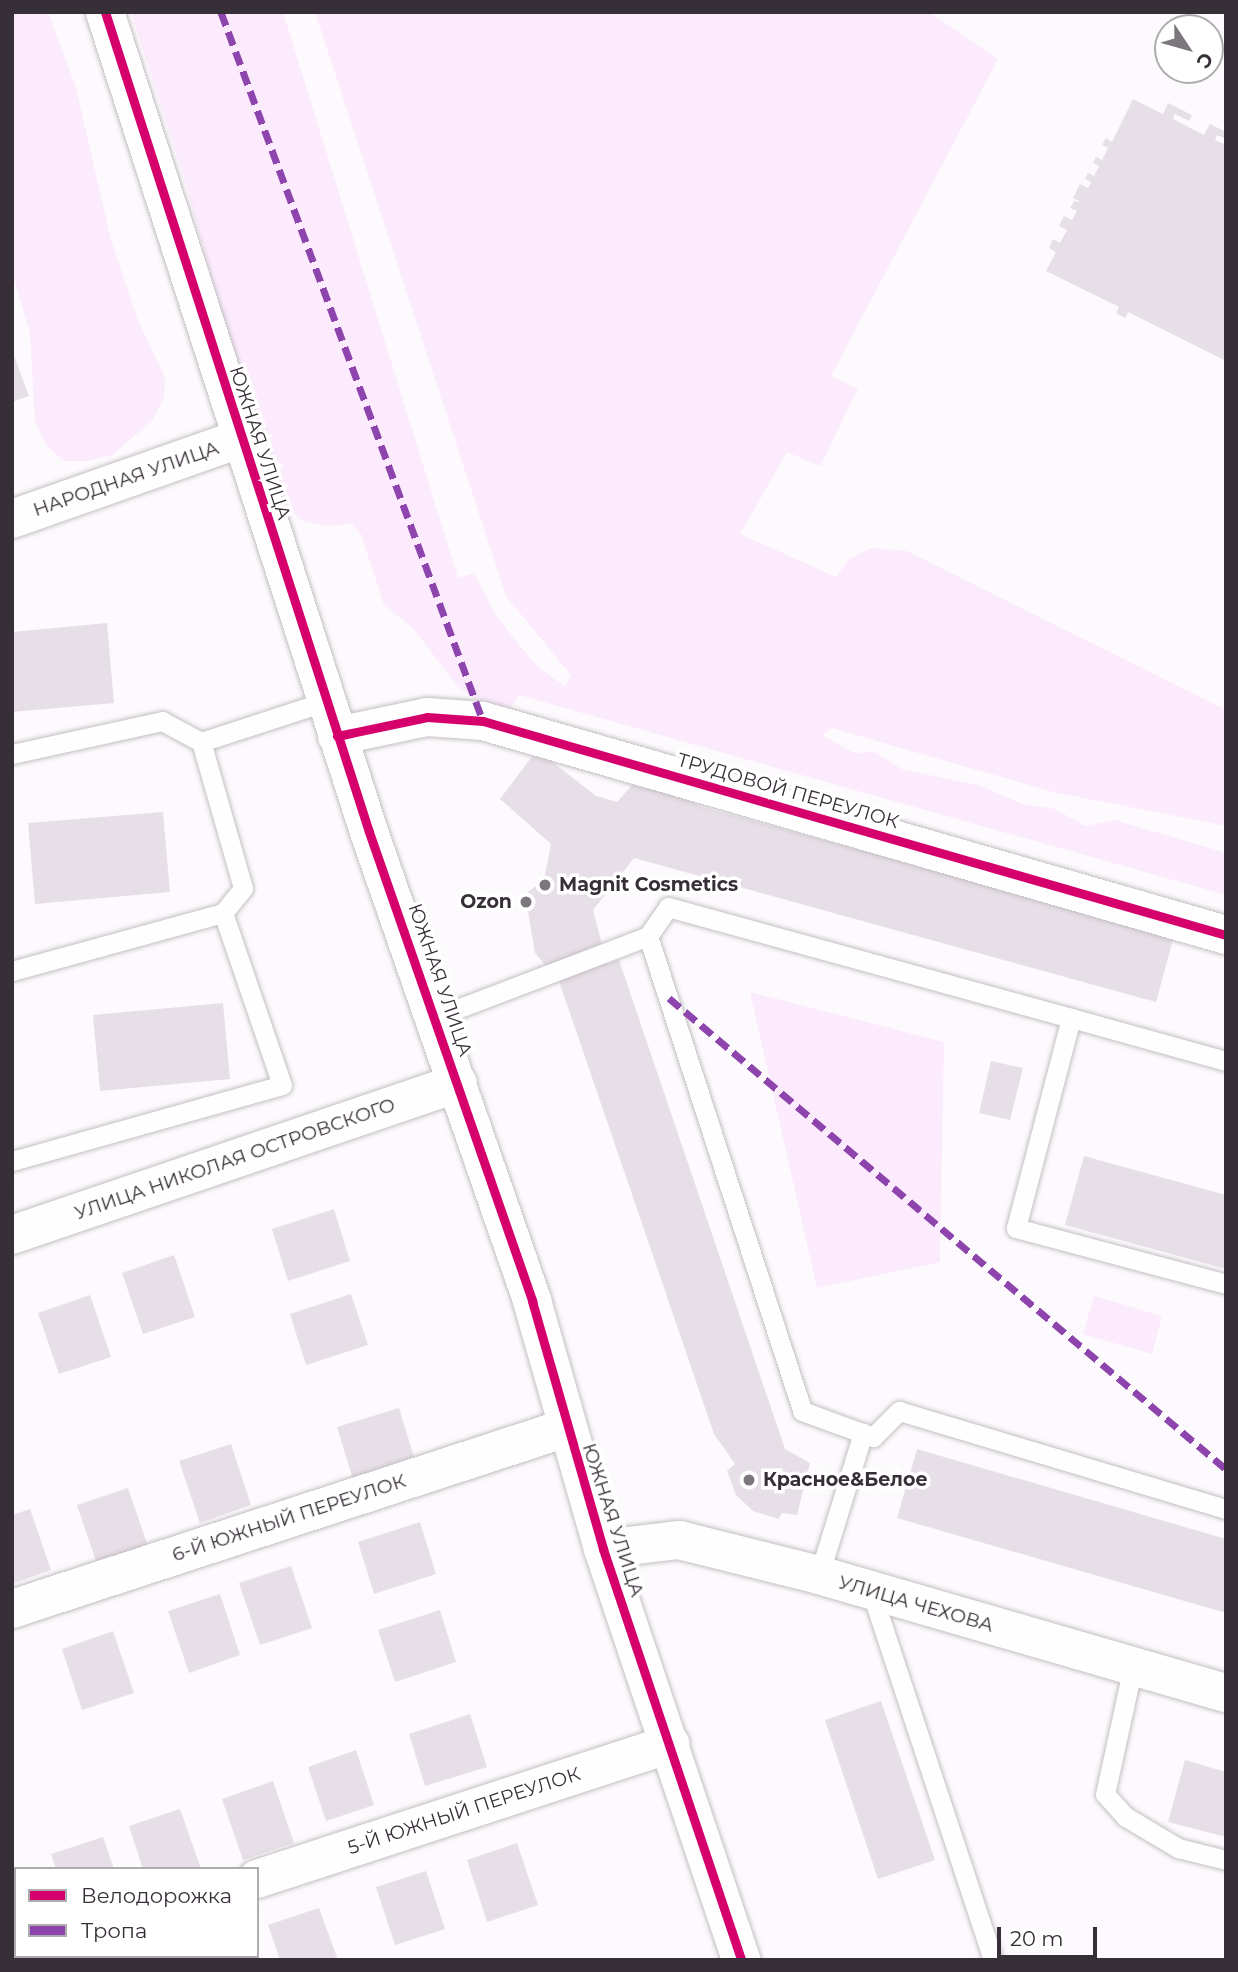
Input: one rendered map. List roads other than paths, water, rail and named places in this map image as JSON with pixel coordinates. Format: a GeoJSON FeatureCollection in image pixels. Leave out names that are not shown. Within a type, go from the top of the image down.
{"type":"FeatureCollection","features":[{"type":"Feature","properties":{"kind":"street","name":"ЮЖНАЯ УЛИЦА"},"geometry":{"type":"LineString","coordinates":[[105,12],[239,439],[532,1301],[566,1429],[603,1549],[671,1744],[741,1960]]}},
{"type":"Feature","properties":{"kind":"street","name":"НАРОДНАЯ УЛИЦА"},"geometry":{"type":"LineString","coordinates":[[12,519],[239,439]]}},
{"type":"Feature","properties":{"kind":"street","name":"ТРУДОВОЙ ПЕРЕУЛОК"},"geometry":{"type":"LineString","coordinates":[[332,719],[426,717],[483,721],[1226,936]]}},
{"type":"Feature","properties":{"kind":"street","name":"УЛИЦА НИКОЛАЯ ОСТРОВСКОГО"},"geometry":{"type":"LineString","coordinates":[[12,1235],[458,1083]]}},
{"type":"Feature","properties":{"kind":"street","name":"6-Й ЮЖНЫЙ ПЕРЕУЛОК"},"geometry":{"type":"LineString","coordinates":[[12,1609],[566,1429]]}},
{"type":"Feature","properties":{"kind":"street","name":"УЛИЦА ЧЕХОВА"},"geometry":{"type":"LineString","coordinates":[[603,1549],[680,1540],[819,1576],[1226,1693]]}},
{"type":"Feature","properties":{"kind":"street","name":"5-Й ЮЖНЫЙ ПЕРЕУЛОК"},"geometry":{"type":"LineString","coordinates":[[259,1878],[671,1744]]}},
{"type":"Feature","properties":{"kind":"lane"},"geometry":{"type":"LineString","coordinates":[[12,754],[162,722],[201,742],[332,719]]}},
{"type":"Feature","properties":{"kind":"lane"},"geometry":{"type":"LineString","coordinates":[[12,971],[223,913],[243,888],[201,742]]}},
{"type":"Feature","properties":{"kind":"lane"},"geometry":{"type":"LineString","coordinates":[[436,1017],[648,936],[668,907],[1226,1061]]}},
{"type":"Feature","properties":{"kind":"lane"},"geometry":{"type":"LineString","coordinates":[[12,1161],[282,1085],[223,913]]}},
{"type":"Feature","properties":{"kind":"lane"},"geometry":{"type":"LineString","coordinates":[[648,936],[803,1411],[873,1437],[899,1411],[1226,1509]]}},
{"type":"Feature","properties":{"kind":"lane"},"geometry":{"type":"LineString","coordinates":[[1071,1018],[1016,1228],[1226,1284]]}},
{"type":"Feature","properties":{"kind":"lane"},"geometry":{"type":"LineString","coordinates":[[819,1576],[863,1433]]}},
{"type":"Feature","properties":{"kind":"lane"},"geometry":{"type":"LineString","coordinates":[[871,1591],[993,1960]]}},
{"type":"Feature","properties":{"kind":"lane"},"geometry":{"type":"LineString","coordinates":[[1133,1666],[1105,1794],[1126,1817],[1178,1847],[1226,1860]]}},
{"type":"Feature","properties":{"kind":"place","name":"Magnit Cosmetics"},"geometry":{"type":"Point","coordinates":[545,885]}},
{"type":"Feature","properties":{"kind":"place","name":"Ozon"},"geometry":{"type":"Point","coordinates":[526,902]}},
{"type":"Feature","properties":{"kind":"place","name":"Красное&Белое"},"geometry":{"type":"Point","coordinates":[749,1480]}}]}
